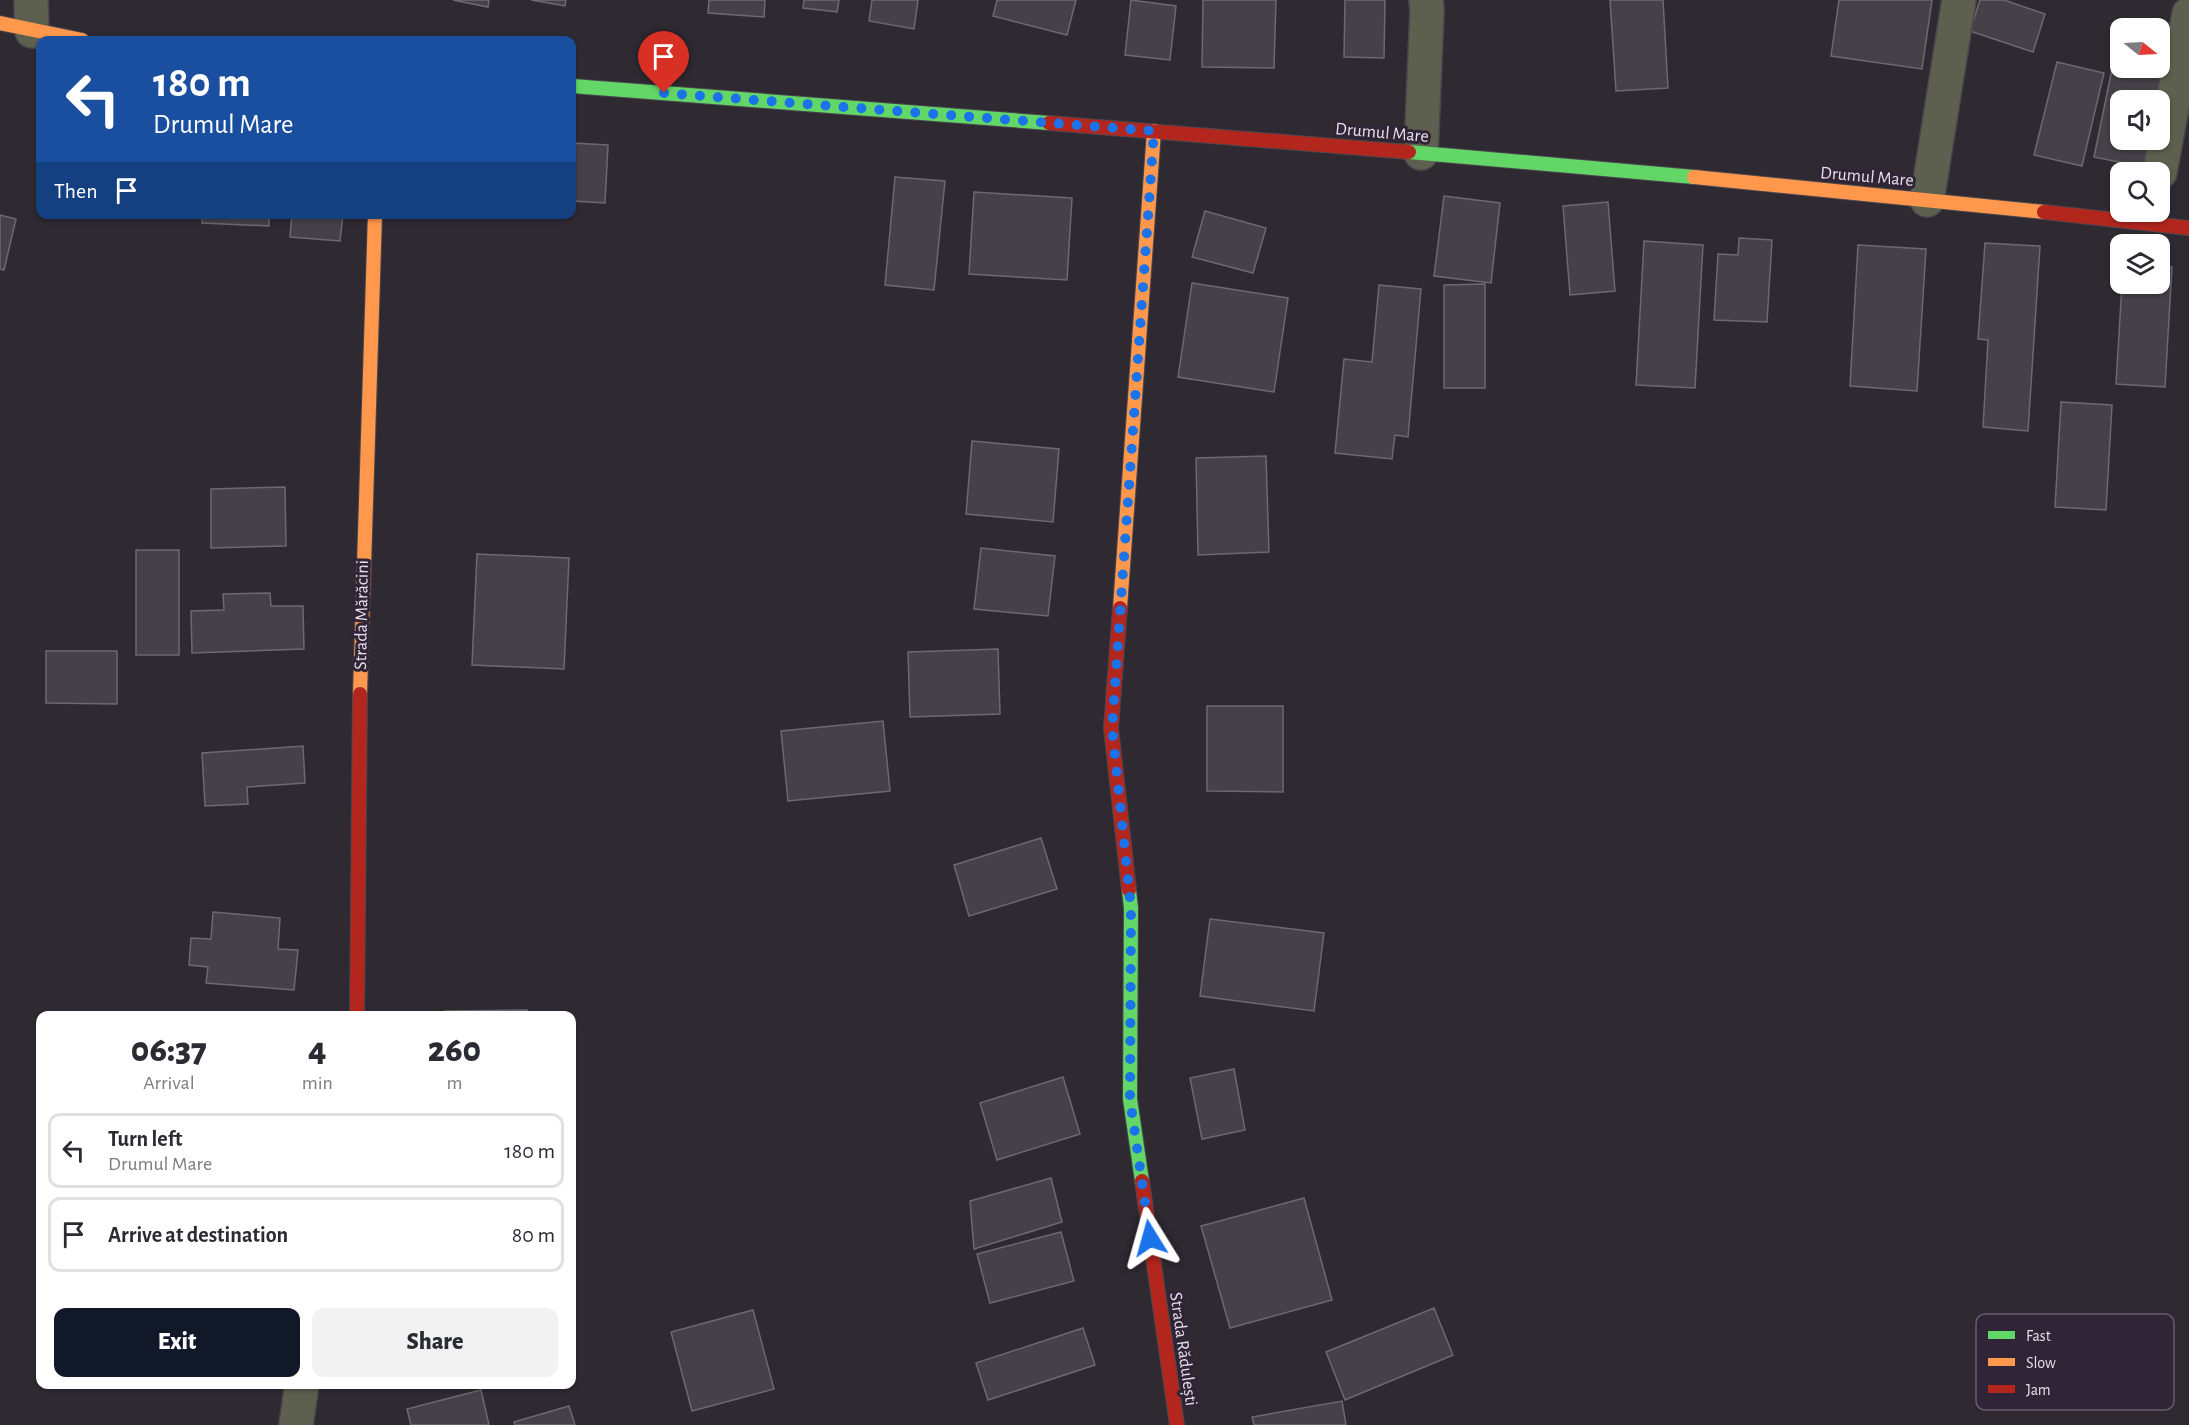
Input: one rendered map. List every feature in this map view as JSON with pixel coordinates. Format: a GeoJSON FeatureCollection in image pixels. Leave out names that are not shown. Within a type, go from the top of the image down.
{"type":"FeatureCollection","features":[{"type":"Feature","properties":{"kind":"street"},"geometry":{"type":"LineString","coordinates":[[1421,153],[1427,10],[1425,0]]}},
{"type":"Feature","properties":{"kind":"street"},"geometry":{"type":"LineString","coordinates":[[1927,200],[1959,0]]}},
{"type":"Feature","properties":{"kind":"street"},"geometry":{"type":"LineString","coordinates":[[2162,162],[2189,14]]}},
{"type":"Feature","properties":{"kind":"street"},"geometry":{"type":"LineString","coordinates":[[0,23],[32,16],[74,36]]}},
{"type":"Feature","properties":{"kind":"street","name":"Drumul Mare"},"geometry":{"type":"LineString","coordinates":[[576,86],[1421,153],[1927,200],[2110,214]]}},
{"type":"Feature","properties":{"kind":"street","name":"Strada Rădulești"},"geometry":{"type":"LineString","coordinates":[[1154,131],[1112,728],[1131,908],[1130,1099],[1177,1425]]}},
{"type":"Feature","properties":{"kind":"street","name":"Strada Mărăcini"},"geometry":{"type":"LineString","coordinates":[[357,1011],[360,633],[375,219]]}},
{"type":"Feature","properties":{"kind":"street","name":"Drumul Mare"},"geometry":{"type":"LineString","coordinates":[[2169,222],[2189,228]]}},
{"type":"Feature","properties":{"kind":"street"},"geometry":{"type":"LineString","coordinates":[[296,1425],[302,1389]]}},
{"type":"Feature","properties":{"kind":"building"},"geometry":{"type":"Polygon","coordinates":[[[453,0],[489,0],[488,7],[453,0]]]}},
{"type":"Feature","properties":{"kind":"building"},"geometry":{"type":"Polygon","coordinates":[[[531,0],[566,0],[565,6],[531,0]]]}},
{"type":"Feature","properties":{"kind":"building"},"geometry":{"type":"Polygon","coordinates":[[[709,0],[765,0],[764,17],[708,13],[709,0]]]}},
{"type":"Feature","properties":{"kind":"building"},"geometry":{"type":"Polygon","coordinates":[[[804,0],[839,0],[837,12],[803,8],[804,0]]]}},
{"type":"Feature","properties":{"kind":"building"},"geometry":{"type":"Polygon","coordinates":[[[872,0],[918,0],[914,29],[869,21],[872,0]]]}},
{"type":"Feature","properties":{"kind":"building"},"geometry":{"type":"Polygon","coordinates":[[[997,0],[1076,0],[1067,35],[993,16],[997,0]]]}},
{"type":"Feature","properties":{"kind":"building"},"geometry":{"type":"Polygon","coordinates":[[[1131,0],[1176,6],[1170,60],[1125,55],[1131,0]]]}},
{"type":"Feature","properties":{"kind":"building"},"geometry":{"type":"Polygon","coordinates":[[[1203,0],[1276,0],[1274,68],[1202,67],[1203,0]]]}},
{"type":"Feature","properties":{"kind":"building"},"geometry":{"type":"Polygon","coordinates":[[[1345,0],[1385,0],[1384,58],[1344,57],[1345,0]]]}},
{"type":"Feature","properties":{"kind":"building"},"geometry":{"type":"Polygon","coordinates":[[[1610,0],[1663,0],[1668,88],[1616,91],[1610,0]]]}},
{"type":"Feature","properties":{"kind":"building"},"geometry":{"type":"Polygon","coordinates":[[[1839,0],[1932,0],[1922,69],[1831,56],[1839,0]]]}},
{"type":"Feature","properties":{"kind":"building"},"geometry":{"type":"Polygon","coordinates":[[[1980,0],[2004,0],[2045,14],[2033,52],[1970,31],[1980,0]]]}},
{"type":"Feature","properties":{"kind":"building"},"geometry":{"type":"Polygon","coordinates":[[[2057,62],[2104,73],[2082,166],[2034,155],[2057,62]]]}},
{"type":"Feature","properties":{"kind":"building"},"geometry":{"type":"Polygon","coordinates":[[[2110,78],[2162,78],[2159,90],[2110,90],[2110,150],[2147,150],[2144,162],[2118,162],[2094,157],[2110,78]]]}},
{"type":"Feature","properties":{"kind":"building"},"geometry":{"type":"Polygon","coordinates":[[[576,143],[608,145],[605,203],[576,201],[576,143]]]}},
{"type":"Feature","properties":{"kind":"building"},"geometry":{"type":"Polygon","coordinates":[[[895,177],[945,181],[934,290],[885,285],[895,177]]]}},
{"type":"Feature","properties":{"kind":"building"},"geometry":{"type":"Polygon","coordinates":[[[974,192],[1072,198],[1067,280],[969,274],[974,192]]]}},
{"type":"Feature","properties":{"kind":"building"},"geometry":{"type":"Polygon","coordinates":[[[1444,196],[1500,203],[1491,283],[1434,276],[1444,196]]]}},
{"type":"Feature","properties":{"kind":"building"},"geometry":{"type":"Polygon","coordinates":[[[1608,202],[1615,291],[1570,295],[1563,206],[1608,202]]]}},
{"type":"Feature","properties":{"kind":"building"},"geometry":{"type":"Polygon","coordinates":[[[1205,211],[1266,228],[1253,273],[1192,257],[1205,211]]]}},
{"type":"Feature","properties":{"kind":"building"},"geometry":{"type":"Polygon","coordinates":[[[0,215],[16,219],[4,270],[0,269],[0,215]]]}},
{"type":"Feature","properties":{"kind":"building"},"geometry":{"type":"Polygon","coordinates":[[[202,219],[269,219],[269,226],[202,223],[202,219]]]}},
{"type":"Feature","properties":{"kind":"building"},"geometry":{"type":"Polygon","coordinates":[[[292,219],[342,219],[340,241],[290,237],[292,219]]]}},
{"type":"Feature","properties":{"kind":"building"},"geometry":{"type":"Polygon","coordinates":[[[1739,238],[1772,240],[1767,322],[1714,320],[1718,254],[1738,255],[1739,238]]]}},
{"type":"Feature","properties":{"kind":"building"},"geometry":{"type":"Polygon","coordinates":[[[1644,241],[1703,245],[1695,388],[1636,385],[1644,241]]]}},
{"type":"Feature","properties":{"kind":"building"},"geometry":{"type":"Polygon","coordinates":[[[1985,243],[2040,246],[2028,431],[1983,427],[1988,340],[1978,339],[1985,243]]]}},
{"type":"Feature","properties":{"kind":"building"},"geometry":{"type":"Polygon","coordinates":[[[1858,245],[1926,249],[1917,391],[1850,386],[1858,245]]]}},
{"type":"Feature","properties":{"kind":"building"},"geometry":{"type":"Polygon","coordinates":[[[2170,267],[2172,267],[2165,387],[2116,384],[2121,294],[2170,294],[2170,267]]]}},
{"type":"Feature","properties":{"kind":"building"},"geometry":{"type":"Polygon","coordinates":[[[1192,283],[1288,298],[1274,392],[1178,377],[1192,283]]]}},
{"type":"Feature","properties":{"kind":"building"},"geometry":{"type":"Polygon","coordinates":[[[1485,284],[1485,388],[1444,388],[1444,285],[1485,284]]]}},
{"type":"Feature","properties":{"kind":"building"},"geometry":{"type":"Polygon","coordinates":[[[1379,285],[1421,289],[1408,437],[1395,435],[1392,459],[1335,453],[1344,359],[1372,362],[1379,285]]]}},
{"type":"Feature","properties":{"kind":"building"},"geometry":{"type":"Polygon","coordinates":[[[2061,402],[2112,405],[2106,510],[2055,507],[2061,402]]]}},
{"type":"Feature","properties":{"kind":"building"},"geometry":{"type":"Polygon","coordinates":[[[972,441],[1059,449],[1053,522],[966,514],[972,441]]]}},
{"type":"Feature","properties":{"kind":"building"},"geometry":{"type":"Polygon","coordinates":[[[1266,456],[1269,552],[1198,555],[1196,458],[1266,456]]]}},
{"type":"Feature","properties":{"kind":"building"},"geometry":{"type":"Polygon","coordinates":[[[285,487],[286,546],[211,548],[211,489],[285,487]]]}},
{"type":"Feature","properties":{"kind":"building"},"geometry":{"type":"Polygon","coordinates":[[[981,548],[1055,556],[1048,616],[974,609],[981,548]]]}},
{"type":"Feature","properties":{"kind":"building"},"geometry":{"type":"Polygon","coordinates":[[[136,550],[179,550],[179,655],[136,655],[136,550]]]}},
{"type":"Feature","properties":{"kind":"building"},"geometry":{"type":"Polygon","coordinates":[[[477,554],[569,558],[564,669],[472,665],[477,554]]]}},
{"type":"Feature","properties":{"kind":"building"},"geometry":{"type":"Polygon","coordinates":[[[270,593],[271,606],[303,606],[304,649],[192,653],[191,611],[224,610],[223,594],[270,593]]]}},
{"type":"Feature","properties":{"kind":"building"},"geometry":{"type":"Polygon","coordinates":[[[998,649],[1000,714],[910,717],[908,652],[998,649]]]}},
{"type":"Feature","properties":{"kind":"building"},"geometry":{"type":"Polygon","coordinates":[[[46,651],[117,651],[117,704],[46,703],[46,651]]]}},
{"type":"Feature","properties":{"kind":"building"},"geometry":{"type":"Polygon","coordinates":[[[1207,706],[1283,706],[1283,792],[1207,791],[1207,706]]]}},
{"type":"Feature","properties":{"kind":"building"},"geometry":{"type":"Polygon","coordinates":[[[883,721],[890,791],[788,801],[781,731],[883,721]]]}},
{"type":"Feature","properties":{"kind":"building"},"geometry":{"type":"Polygon","coordinates":[[[303,746],[305,783],[247,787],[248,804],[205,806],[202,753],[303,746]]]}},
{"type":"Feature","properties":{"kind":"building"},"geometry":{"type":"Polygon","coordinates":[[[1041,838],[1057,889],[969,916],[954,865],[1041,838]]]}},
{"type":"Feature","properties":{"kind":"building"},"geometry":{"type":"Polygon","coordinates":[[[213,912],[280,918],[278,949],[298,950],[294,990],[206,983],[208,967],[189,965],[191,938],[211,939],[213,912]]]}},
{"type":"Feature","properties":{"kind":"building"},"geometry":{"type":"Polygon","coordinates":[[[1210,919],[1324,933],[1314,1011],[1200,996],[1210,919]]]}},
{"type":"Feature","properties":{"kind":"building"},"geometry":{"type":"Polygon","coordinates":[[[527,1010],[527,1011],[445,1011],[527,1010]]]}},
{"type":"Feature","properties":{"kind":"building"},"geometry":{"type":"Polygon","coordinates":[[[1234,1069],[1245,1130],[1202,1139],[1190,1078],[1234,1069]]]}},
{"type":"Feature","properties":{"kind":"building"},"geometry":{"type":"Polygon","coordinates":[[[1063,1077],[1080,1134],[997,1160],[980,1103],[1063,1077]]]}},
{"type":"Feature","properties":{"kind":"building"},"geometry":{"type":"Polygon","coordinates":[[[1051,1178],[1062,1222],[974,1249],[970,1201],[1051,1178]]]}},
{"type":"Feature","properties":{"kind":"building"},"geometry":{"type":"Polygon","coordinates":[[[1304,1198],[1332,1300],[1230,1328],[1201,1226],[1304,1198]]]}},
{"type":"Feature","properties":{"kind":"building"},"geometry":{"type":"Polygon","coordinates":[[[1061,1232],[1074,1281],[990,1303],[977,1254],[1061,1232]]]}},
{"type":"Feature","properties":{"kind":"building"},"geometry":{"type":"Polygon","coordinates":[[[1434,1308],[1453,1355],[1345,1400],[1326,1352],[1434,1308]]]}},
{"type":"Feature","properties":{"kind":"building"},"geometry":{"type":"Polygon","coordinates":[[[753,1310],[774,1389],[692,1411],[671,1332],[753,1310]]]}},
{"type":"Feature","properties":{"kind":"building"},"geometry":{"type":"Polygon","coordinates":[[[1083,1328],[1095,1365],[988,1400],[976,1363],[1083,1328]]]}},
{"type":"Feature","properties":{"kind":"building"},"geometry":{"type":"Polygon","coordinates":[[[481,1390],[489,1425],[411,1425],[407,1409],[481,1390]]]}},
{"type":"Feature","properties":{"kind":"building"},"geometry":{"type":"Polygon","coordinates":[[[1342,1401],[1346,1425],[1254,1425],[1252,1417],[1342,1401]]]}},
{"type":"Feature","properties":{"kind":"building"},"geometry":{"type":"Polygon","coordinates":[[[569,1406],[575,1425],[515,1425],[514,1422],[569,1406]]]}},
{"type":"Feature","properties":{"kind":"traffic: fast"},"geometry":{"type":"LineString","coordinates":[[576,86],[1049,123]]}},
{"type":"Feature","properties":{"kind":"traffic: fast"},"geometry":{"type":"LineString","coordinates":[[1409,152],[1694,177]]}},
{"type":"Feature","properties":{"kind":"traffic: fast"},"geometry":{"type":"LineString","coordinates":[[1129,890],[1131,908],[1130,1099],[1142,1181]]}},
{"type":"Feature","properties":{"kind":"traffic: slow"},"geometry":{"type":"LineString","coordinates":[[0,23],[63,36]]}},
{"type":"Feature","properties":{"kind":"traffic: slow"},"geometry":{"type":"LineString","coordinates":[[1120,608],[1154,131]]}},
{"type":"Feature","properties":{"kind":"traffic: slow"},"geometry":{"type":"LineString","coordinates":[[1694,177],[2044,212]]}},
{"type":"Feature","properties":{"kind":"traffic: slow"},"geometry":{"type":"LineString","coordinates":[[360,694],[375,219]]}},
{"type":"Feature","properties":{"kind":"traffic: jam"},"geometry":{"type":"LineString","coordinates":[[1049,123],[1409,152]]}},
{"type":"Feature","properties":{"kind":"traffic: jam"},"geometry":{"type":"LineString","coordinates":[[2044,212],[2189,228]]}},
{"type":"Feature","properties":{"kind":"traffic: jam"},"geometry":{"type":"LineString","coordinates":[[1120,608],[1111,728],[1129,890]]}},
{"type":"Feature","properties":{"kind":"traffic: jam"},"geometry":{"type":"LineString","coordinates":[[357,1011],[360,694]]}},
{"type":"Feature","properties":{"kind":"traffic: jam"},"geometry":{"type":"LineString","coordinates":[[1142,1181],[1177,1425]]}},
{"type":"Feature","properties":{"kind":"route"},"geometry":{"type":"LineString","coordinates":[[664,93],[1154,131],[1112,728],[1131,908],[1130,1099],[1150,1238]]}}]}
